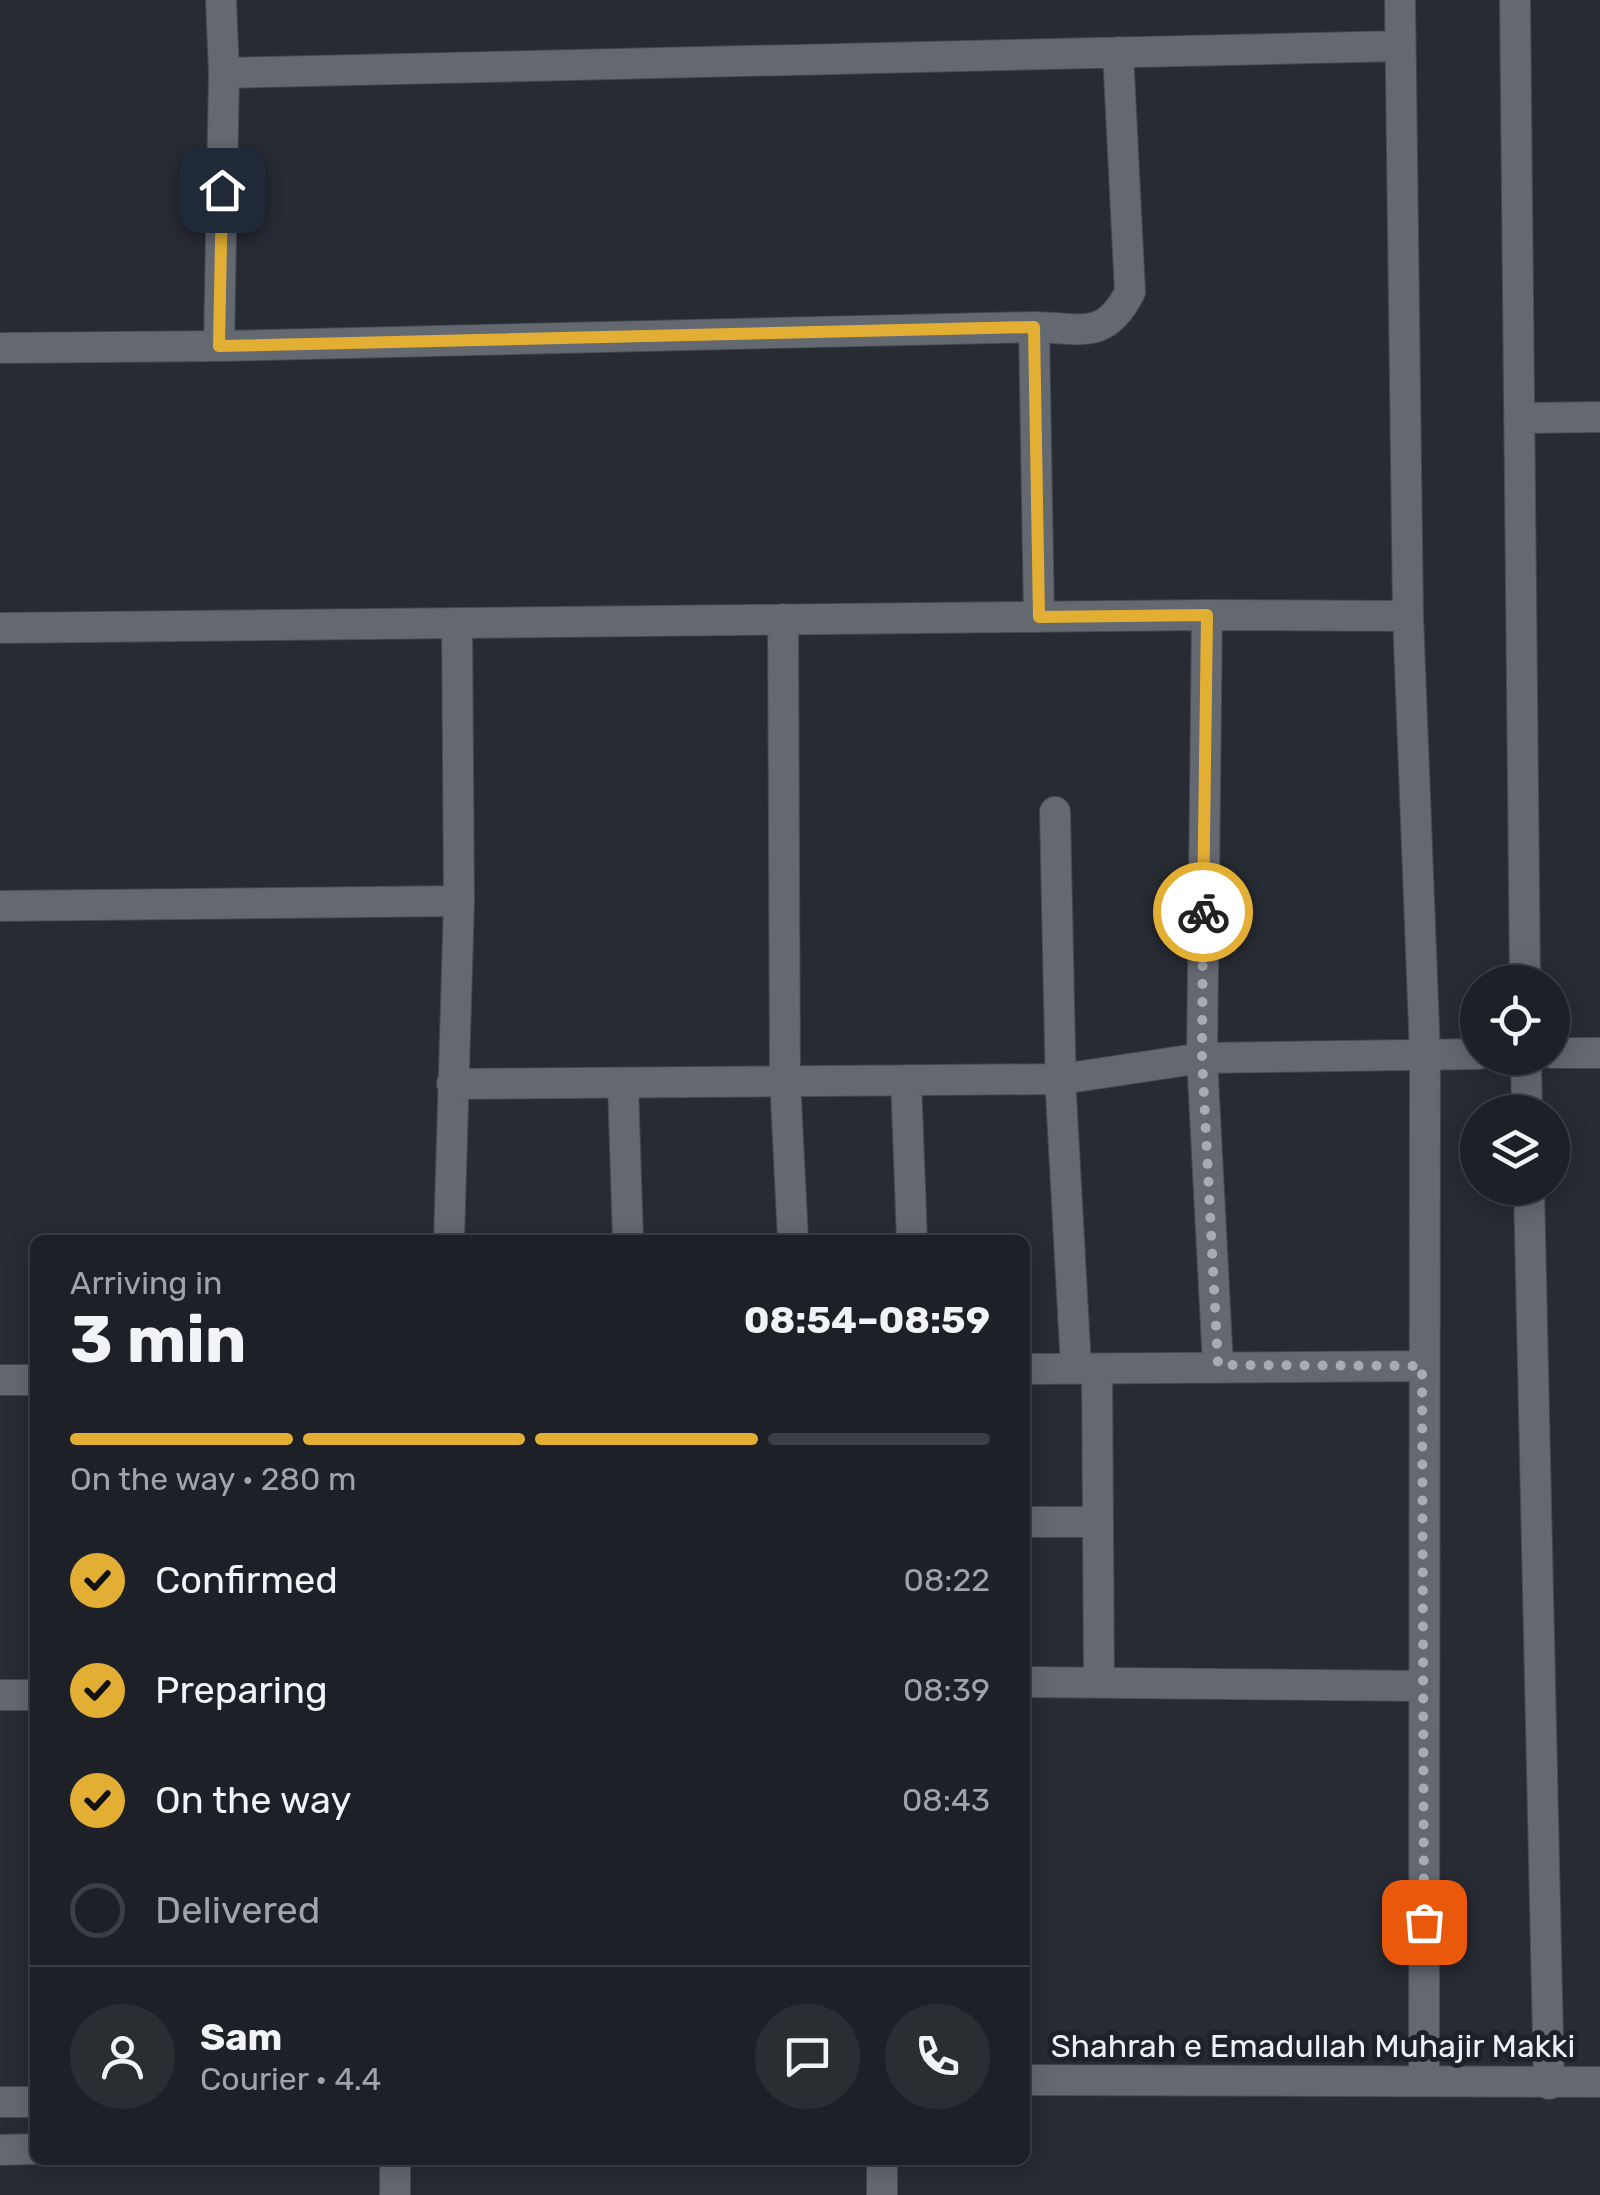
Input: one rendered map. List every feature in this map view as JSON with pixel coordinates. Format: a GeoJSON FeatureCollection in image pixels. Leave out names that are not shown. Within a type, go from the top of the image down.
{"type":"FeatureCollection","features":[{"type":"Feature","properties":{"kind":"street"},"geometry":{"type":"LineString","coordinates":[[219,346],[222,0]]}},
{"type":"Feature","properties":{"kind":"street"},"geometry":{"type":"LineString","coordinates":[[1400,0],[1408,616],[1424,1054],[1424,2079]]}},
{"type":"Feature","properties":{"kind":"street"},"geometry":{"type":"LineString","coordinates":[[1515,0],[1525,965]]}},
{"type":"Feature","properties":{"kind":"street"},"geometry":{"type":"LineString","coordinates":[[224,73],[1400,46]]}},
{"type":"Feature","properties":{"kind":"street"},"geometry":{"type":"LineString","coordinates":[[0,348],[1034,327],[1095,329],[1117,317],[1130,292],[1118,52]]}},
{"type":"Feature","properties":{"kind":"street"},"geometry":{"type":"LineString","coordinates":[[1034,327],[1039,617]]}},
{"type":"Feature","properties":{"kind":"street"},"geometry":{"type":"LineString","coordinates":[[1518,418],[1600,417]]}},
{"type":"Feature","properties":{"kind":"street"},"geometry":{"type":"LineString","coordinates":[[1207,615],[1202,1058],[1218,1365]]}},
{"type":"Feature","properties":{"kind":"street"},"geometry":{"type":"LineString","coordinates":[[0,628],[1408,616]]}},
{"type":"Feature","properties":{"kind":"street"},"geometry":{"type":"LineString","coordinates":[[783,619],[784,1079],[793,1235]]}},
{"type":"Feature","properties":{"kind":"street"},"geometry":{"type":"LineString","coordinates":[[449,1235],[459,901],[457,623]]}},
{"type":"Feature","properties":{"kind":"street"},"geometry":{"type":"LineString","coordinates":[[1055,812],[1062,1079],[1098,1522],[1100,1682]]}},
{"type":"Feature","properties":{"kind":"street"},"geometry":{"type":"LineString","coordinates":[[0,906],[459,901]]}},
{"type":"Feature","properties":{"kind":"street"},"geometry":{"type":"LineString","coordinates":[[1570,1053],[1600,1053]]}},
{"type":"Feature","properties":{"kind":"street"},"geometry":{"type":"LineString","coordinates":[[452,1084],[1062,1079],[1202,1058],[1460,1054]]}},
{"type":"Feature","properties":{"kind":"street"},"geometry":{"type":"LineString","coordinates":[[906,1080],[912,1235]]}},
{"type":"Feature","properties":{"kind":"street"},"geometry":{"type":"LineString","coordinates":[[623,1085],[628,1235]]}},
{"type":"Feature","properties":{"kind":"street"},"geometry":{"type":"LineString","coordinates":[[1529,1205],[1550,2084]]}},
{"type":"Feature","properties":{"kind":"street"},"geometry":{"type":"LineString","coordinates":[[1030,1369],[1422,1366]]}},
{"type":"Feature","properties":{"kind":"street"},"geometry":{"type":"LineString","coordinates":[[0,1380],[30,1380]]}},
{"type":"Feature","properties":{"kind":"street"},"geometry":{"type":"LineString","coordinates":[[1030,1522],[1098,1522]]}},
{"type":"Feature","properties":{"kind":"street"},"geometry":{"type":"LineString","coordinates":[[1030,1682],[1424,1686]]}},
{"type":"Feature","properties":{"kind":"street"},"geometry":{"type":"LineString","coordinates":[[0,1695],[30,1694]]}},
{"type":"Feature","properties":{"kind":"street","name":"Shahrah e Emadullah Muhajir Makki"},"geometry":{"type":"LineString","coordinates":[[1030,2080],[1600,2082]]}},
{"type":"Feature","properties":{"kind":"street"},"geometry":{"type":"LineString","coordinates":[[0,2102],[30,2102]]}},
{"type":"Feature","properties":{"kind":"street"},"geometry":{"type":"LineString","coordinates":[[0,2150],[30,2148]]}},
{"type":"Feature","properties":{"kind":"street"},"geometry":{"type":"LineString","coordinates":[[395,2165],[395,2195]]}},
{"type":"Feature","properties":{"kind":"street"},"geometry":{"type":"LineString","coordinates":[[882,2165],[882,2195]]}},
{"type":"Feature","properties":{"kind":"way so far"},"geometry":{"type":"LineString","coordinates":[[1203,912],[1202,1058],[1218,1365],[1422,1366],[1424,1922]]}},
{"type":"Feature","properties":{"kind":"route"},"geometry":{"type":"LineString","coordinates":[[222,190],[219,346],[1034,327],[1039,617],[1207,615],[1203,912]]}}]}
